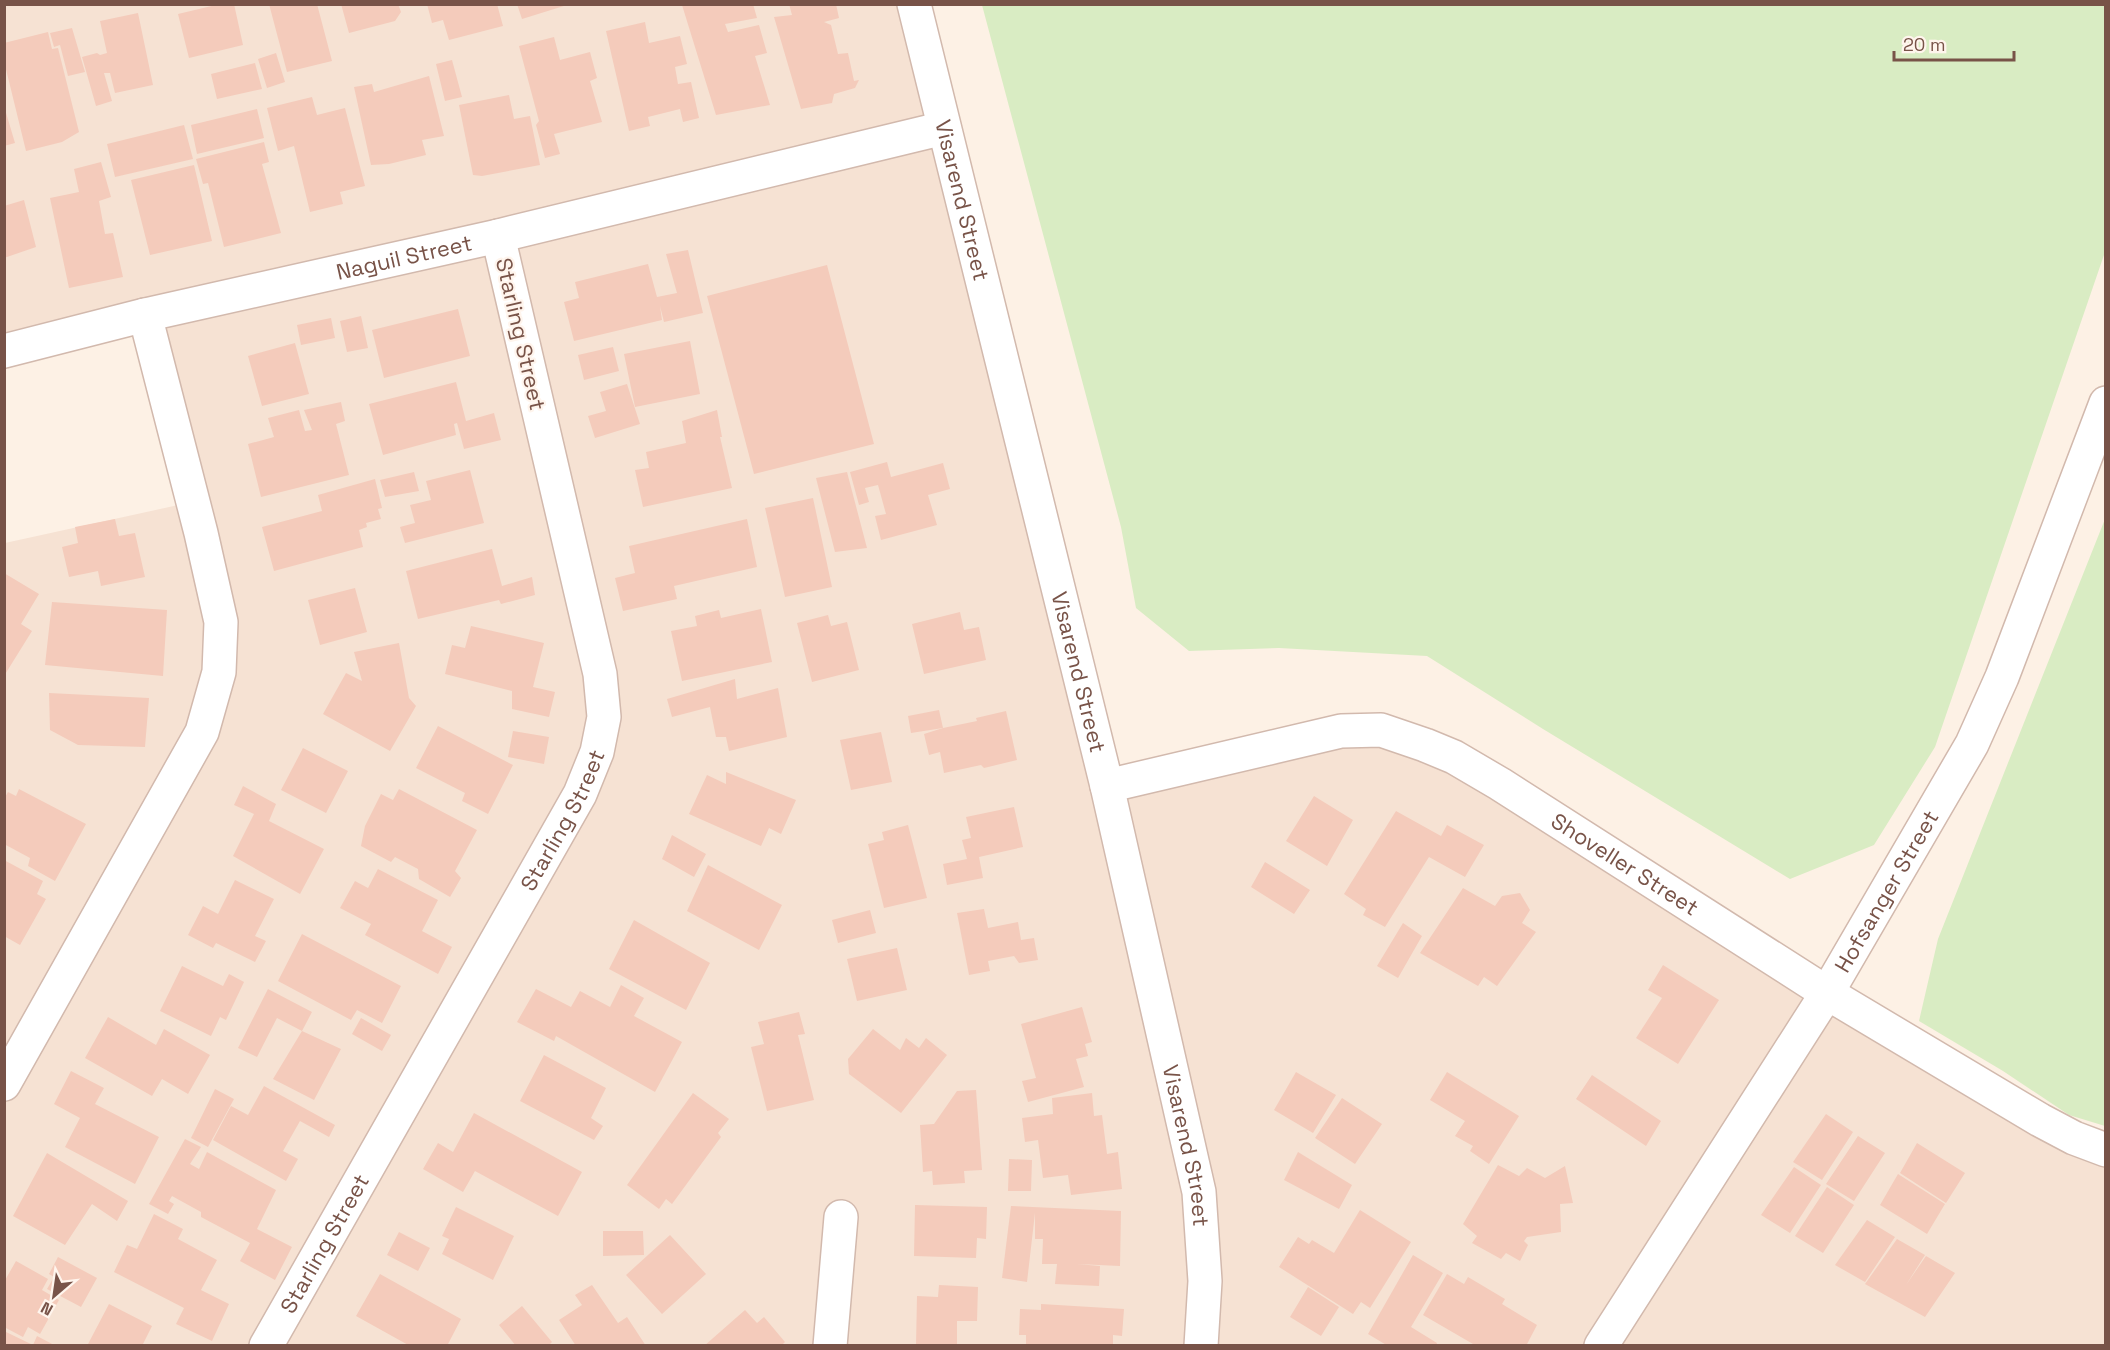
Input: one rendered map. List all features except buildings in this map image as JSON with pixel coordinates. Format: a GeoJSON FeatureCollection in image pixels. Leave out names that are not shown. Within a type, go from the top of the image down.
{"type":"FeatureCollection","features":[{"type":"Feature","properties":{"kind":"street","name":"Visarend Street"},"geometry":{"type":"LineString","coordinates":[[914,4],[1107,786],[1199,1192],[1205,1281],[1201,1346]]}},
{"type":"Feature","properties":{"kind":"street","name":"Naguil Street"},"geometry":{"type":"LineString","coordinates":[[4,351],[145,315],[498,236],[944,128]]}},
{"type":"Feature","properties":{"kind":"street","name":"Starling Street"},"geometry":{"type":"LineString","coordinates":[[266,1346],[580,794],[597,752],[604,717],[600,674],[498,236]]}},
{"type":"Feature","properties":{"kind":"street"},"geometry":{"type":"LineString","coordinates":[[4,1084],[202,732],[219,672],[221,622],[198,521],[145,315]]}},
{"type":"Feature","properties":{"kind":"street","name":"Hofsanger Street"},"geometry":{"type":"LineString","coordinates":[[1601,1346],[1827,993],[1972,744],[2002,677],[2106,403]]}},
{"type":"Feature","properties":{"kind":"street","name":"Shoveller Street"},"geometry":{"type":"LineString","coordinates":[[1107,786],[1341,731],[1382,730],[1425,745],[1455,757],[1492,779],[1827,993],[2040,1120],[2074,1138],[2106,1150]]}},
{"type":"Feature","properties":{"kind":"street"},"geometry":{"type":"LineString","coordinates":[[830,1346],[841,1217]]}},
{"type":"Feature","properties":{"kind":"shaded area"},"geometry":{"type":"Polygon","coordinates":[[[5,5],[914,5],[1107,786],[1381,730],[2105,1150],[2105,1345],[5,1345],[5,543],[192,502],[145,315],[5,351],[5,5]]]}},
{"type":"Feature","properties":{"kind":"green space"},"geometry":{"type":"Polygon","coordinates":[[[982,5],[2105,5],[2105,252],[1935,747],[1874,845],[1790,879],[1427,656],[1279,648],[1189,651],[1136,608],[1121,527],[982,5]]]}},
{"type":"Feature","properties":{"kind":"green space"},"geometry":{"type":"Polygon","coordinates":[[[2105,519],[2106,1126],[2069,1115],[2003,1071],[1919,1021],[1938,939],[2105,519]]]}}]}
